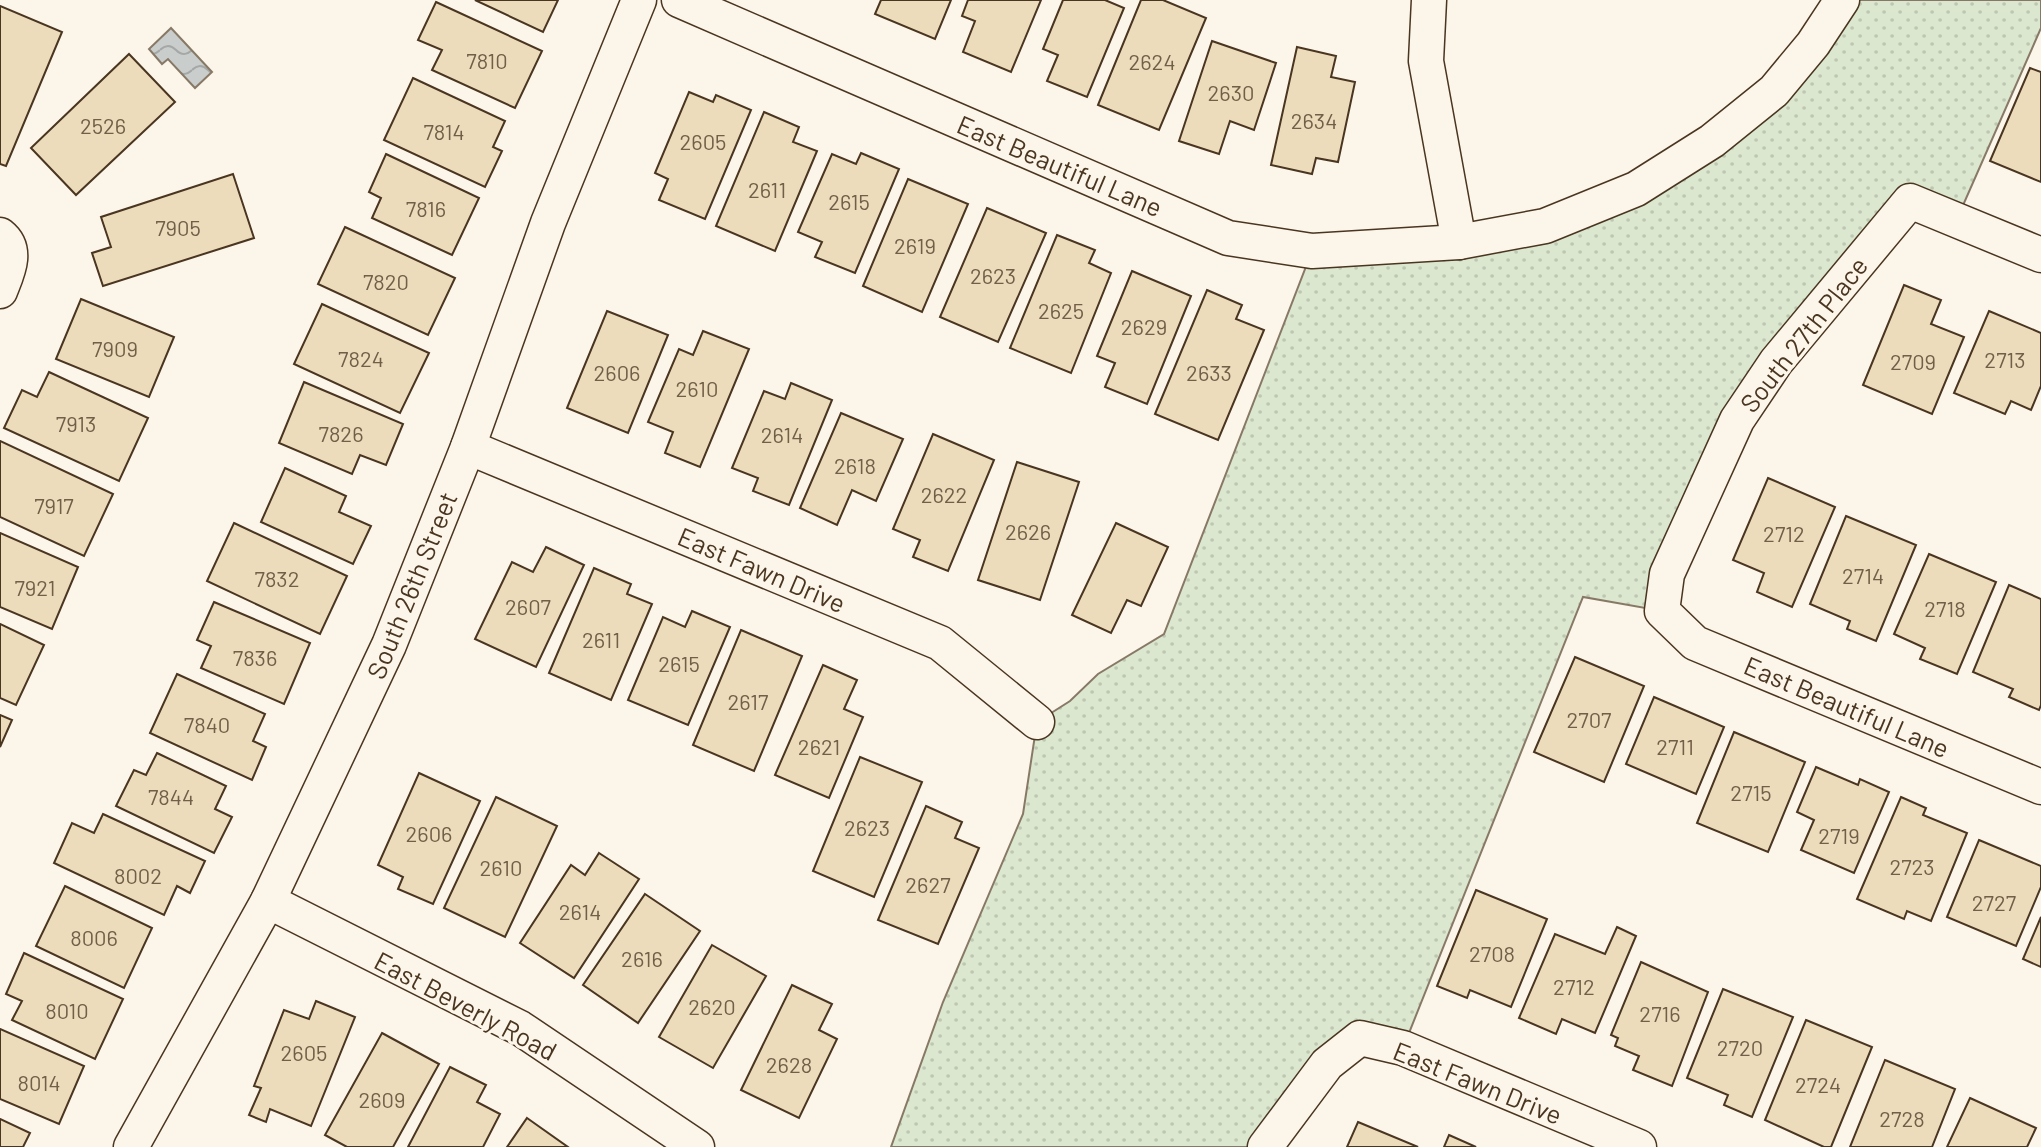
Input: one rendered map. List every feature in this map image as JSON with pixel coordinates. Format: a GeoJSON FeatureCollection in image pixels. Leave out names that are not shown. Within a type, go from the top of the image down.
{"type":"FeatureCollection","features":[{"type":"Feature","properties":{"kind":"street","name":"South 26th Street"},"geometry":{"type":"LineString","coordinates":[[131,1147],[268,901],[389,645],[468,447],[548,223],[639,0]]}},
{"type":"Feature","properties":{"kind":"street","name":"East Beautiful Lane"},"geometry":{"type":"LineString","coordinates":[[679,0],[1228,238],[1312,251],[1459,242],[1545,226],[1636,189],[1712,141],[1774,91],[1813,44],[1842,0]]}},
{"type":"Feature","properties":{"kind":"street"},"geometry":{"type":"LineString","coordinates":[[1429,0],[1426,61],[1459,242]]}},
{"type":"Feature","properties":{"kind":"street","name":"South 27th Place"},"geometry":{"type":"LineString","coordinates":[[1662,611],[1667,574],[1737,420],[1776,362],[1910,201],[2041,255]]}},
{"type":"Feature","properties":{"kind":"street"},"geometry":{"type":"LineString","coordinates":[[0,291],[12,262],[3,237]]}},
{"type":"Feature","properties":{"kind":"street","name":"East Fawn Drive"},"geometry":{"type":"LineString","coordinates":[[468,447],[940,643],[1037,722]]}},
{"type":"Feature","properties":{"kind":"street","name":"East Beautiful Lane"},"geometry":{"type":"LineString","coordinates":[[1662,611],[1695,643],[2041,787]]}},
{"type":"Feature","properties":{"kind":"street","name":"East Beverly Road"},"geometry":{"type":"LineString","coordinates":[[268,901],[520,1028],[697,1147]]}},
{"type":"Feature","properties":{"kind":"street","name":"East Fawn Drive"},"geometry":{"type":"LineString","coordinates":[[1265,1147],[1327,1064],[1360,1038],[1403,1048],[1639,1147]]}},
{"type":"Feature","properties":{"kind":"green space"},"geometry":{"type":"Polygon","coordinates":[[[1842,0],[2041,0],[2041,28],[1957,219],[1910,201],[1776,362],[1662,611],[1583,597],[1403,1048],[1360,1039],[1265,1147],[891,1147],[943,1002],[1023,814],[1037,722],[1070,701],[1098,674],[1164,634],[1312,251],[1545,226],[1712,141],[1842,0]]]}},
{"type":"Feature","properties":{"kind":"water"},"geometry":{"type":"Polygon","coordinates":[[[171,28],[212,72],[195,88],[168,59],[162,64],[149,49],[171,28]]]}},
{"type":"Feature","properties":{"kind":"building"},"geometry":{"type":"Polygon","coordinates":[[[475,0],[558,0],[543,32],[475,0]]]}},
{"type":"Feature","properties":{"kind":"building"},"geometry":{"type":"Polygon","coordinates":[[[881,0],[951,0],[935,39],[875,14],[881,0]]]}},
{"type":"Feature","properties":{"kind":"building"},"geometry":{"type":"Polygon","coordinates":[[[968,0],[1041,0],[1011,72],[963,52],[975,21],[962,16],[968,0]]]}},
{"type":"Feature","properties":{"kind":"building"},"geometry":{"type":"Polygon","coordinates":[[[1063,0],[1105,0],[1124,8],[1087,97],[1047,81],[1058,55],[1043,49],[1063,0]]]}},
{"type":"Feature","properties":{"kind":"building"},"geometry":{"type":"Polygon","coordinates":[[[1141,0],[1163,0],[1206,18],[1159,130],[1098,105],[1141,0]]]}},
{"type":"Feature","properties":{"kind":"building"},"geometry":{"type":"Polygon","coordinates":[[[436,2],[542,51],[515,108],[432,70],[442,50],[418,40],[436,2]]]}},
{"type":"Feature","properties":{"kind":"building"},"geometry":{"type":"Polygon","coordinates":[[[0,6],[62,32],[6,166],[0,164],[0,6]]]}},
{"type":"Feature","properties":{"kind":"building"},"geometry":{"type":"Polygon","coordinates":[[[1212,41],[1276,63],[1254,130],[1230,121],[1219,154],[1179,141],[1212,41]]]}},
{"type":"Feature","properties":{"kind":"building"},"geometry":{"type":"Polygon","coordinates":[[[1297,47],[1336,56],[1331,77],[1355,82],[1338,162],[1316,158],[1312,174],[1271,165],[1297,47]]]}},
{"type":"Feature","properties":{"kind":"building"},"geometry":{"type":"Polygon","coordinates":[[[129,54],[175,102],[76,195],[31,148],[129,54]]]}},
{"type":"Feature","properties":{"kind":"building"},"geometry":{"type":"Polygon","coordinates":[[[2030,68],[2041,72],[2041,182],[1990,161],[2030,68]]]}},
{"type":"Feature","properties":{"kind":"building"},"geometry":{"type":"Polygon","coordinates":[[[413,78],[505,121],[493,147],[502,151],[485,187],[384,140],[413,78]]]}},
{"type":"Feature","properties":{"kind":"building"},"geometry":{"type":"Polygon","coordinates":[[[689,92],[713,102],[716,95],[751,110],[705,219],[659,200],[668,179],[655,173],[689,92]]]}},
{"type":"Feature","properties":{"kind":"building"},"geometry":{"type":"Polygon","coordinates":[[[764,112],[799,127],[793,142],[817,151],[775,251],[716,226],[764,112]]]}},
{"type":"Feature","properties":{"kind":"building"},"geometry":{"type":"Polygon","coordinates":[[[861,153],[899,169],[855,273],[815,257],[822,242],[798,232],[832,154],[856,164],[861,153]]]}},
{"type":"Feature","properties":{"kind":"building"},"geometry":{"type":"Polygon","coordinates":[[[386,154],[479,198],[452,255],[372,218],[381,198],[369,192],[386,154]]]}},
{"type":"Feature","properties":{"kind":"building"},"geometry":{"type":"Polygon","coordinates":[[[233,174],[254,238],[103,286],[92,253],[111,247],[101,217],[233,174]]]}},
{"type":"Feature","properties":{"kind":"building"},"geometry":{"type":"Polygon","coordinates":[[[908,179],[968,204],[922,312],[863,286],[908,179]]]}},
{"type":"Feature","properties":{"kind":"building"},"geometry":{"type":"Polygon","coordinates":[[[987,208],[1046,233],[998,342],[940,317],[987,208]]]}},
{"type":"Feature","properties":{"kind":"building"},"geometry":{"type":"Polygon","coordinates":[[[345,227],[455,278],[428,335],[318,284],[345,227]]]}},
{"type":"Feature","properties":{"kind":"building"},"geometry":{"type":"Polygon","coordinates":[[[1057,235],[1095,250],[1089,263],[1111,273],[1071,373],[1010,348],[1057,235]]]}},
{"type":"Feature","properties":{"kind":"building"},"geometry":{"type":"Polygon","coordinates":[[[1132,271],[1191,296],[1147,404],[1105,387],[1115,363],[1097,356],[1132,271]]]}},
{"type":"Feature","properties":{"kind":"building"},"geometry":{"type":"Polygon","coordinates":[[[1904,285],[1941,300],[1931,324],[1964,337],[1932,414],[1863,385],[1904,285]]]}},
{"type":"Feature","properties":{"kind":"building"},"geometry":{"type":"Polygon","coordinates":[[[1207,290],[1242,305],[1236,319],[1264,330],[1218,440],[1155,414],[1207,290]]]}},
{"type":"Feature","properties":{"kind":"building"},"geometry":{"type":"Polygon","coordinates":[[[81,299],[174,337],[149,397],[56,359],[81,299]]]}},
{"type":"Feature","properties":{"kind":"building"},"geometry":{"type":"Polygon","coordinates":[[[322,304],[429,353],[400,413],[294,364],[322,304]]]}},
{"type":"Feature","properties":{"kind":"building"},"geometry":{"type":"Polygon","coordinates":[[[607,311],[668,335],[628,433],[567,408],[607,311]]]}},
{"type":"Feature","properties":{"kind":"building"},"geometry":{"type":"Polygon","coordinates":[[[1989,311],[2041,333],[2041,386],[2031,410],[2011,401],[2005,414],[1954,393],[1989,311]]]}},
{"type":"Feature","properties":{"kind":"building"},"geometry":{"type":"Polygon","coordinates":[[[703,331],[749,349],[700,467],[665,453],[673,432],[648,422],[679,349],[693,355],[703,331]]]}},
{"type":"Feature","properties":{"kind":"building"},"geometry":{"type":"Polygon","coordinates":[[[49,372],[148,418],[119,481],[4,428],[22,390],[37,397],[49,372]]]}},
{"type":"Feature","properties":{"kind":"building"},"geometry":{"type":"Polygon","coordinates":[[[304,382],[403,424],[386,465],[360,455],[352,474],[279,443],[304,382]]]}},
{"type":"Feature","properties":{"kind":"building"},"geometry":{"type":"Polygon","coordinates":[[[791,383],[832,400],[789,505],[753,491],[758,478],[732,468],[764,391],[785,399],[791,383]]]}},
{"type":"Feature","properties":{"kind":"building"},"geometry":{"type":"Polygon","coordinates":[[[841,413],[903,439],[876,501],[852,490],[837,525],[800,508],[841,413]]]}},
{"type":"Feature","properties":{"kind":"building"},"geometry":{"type":"Polygon","coordinates":[[[933,434],[994,460],[948,571],[913,557],[920,540],[893,529],[933,434]]]}},
{"type":"Feature","properties":{"kind":"building"},"geometry":{"type":"Polygon","coordinates":[[[0,441],[113,494],[84,556],[0,517],[0,441]]]}},
{"type":"Feature","properties":{"kind":"building"},"geometry":{"type":"Polygon","coordinates":[[[1017,462],[1079,482],[1040,600],[978,580],[1017,462]]]}},
{"type":"Feature","properties":{"kind":"building"},"geometry":{"type":"Polygon","coordinates":[[[285,468],[346,496],[339,512],[371,526],[353,564],[261,522],[285,468]]]}},
{"type":"Feature","properties":{"kind":"building"},"geometry":{"type":"Polygon","coordinates":[[[1768,478],[1835,507],[1792,607],[1757,592],[1764,573],[1733,560],[1768,478]]]}},
{"type":"Feature","properties":{"kind":"building"},"geometry":{"type":"Polygon","coordinates":[[[1846,516],[1916,545],[1876,641],[1847,629],[1850,621],[1810,604],[1846,516]]]}},
{"type":"Feature","properties":{"kind":"building"},"geometry":{"type":"Polygon","coordinates":[[[234,523],[347,576],[320,634],[207,581],[234,523]]]}},
{"type":"Feature","properties":{"kind":"building"},"geometry":{"type":"Polygon","coordinates":[[[1116,523],[1168,547],[1141,606],[1127,600],[1111,633],[1072,615],[1116,523]]]}},
{"type":"Feature","properties":{"kind":"building"},"geometry":{"type":"Polygon","coordinates":[[[0,533],[78,567],[52,629],[0,607],[0,533]]]}},
{"type":"Feature","properties":{"kind":"building"},"geometry":{"type":"Polygon","coordinates":[[[546,547],[584,565],[536,667],[475,639],[512,562],[533,572],[546,547]]]}},
{"type":"Feature","properties":{"kind":"building"},"geometry":{"type":"Polygon","coordinates":[[[1929,554],[1996,582],[1957,674],[1920,659],[1925,648],[1894,634],[1929,554]]]}},
{"type":"Feature","properties":{"kind":"building"},"geometry":{"type":"Polygon","coordinates":[[[594,568],[631,584],[627,594],[652,604],[611,700],[549,673],[594,568]]]}},
{"type":"Feature","properties":{"kind":"building"},"geometry":{"type":"Polygon","coordinates":[[[2009,585],[2041,599],[2039,710],[2009,697],[2013,689],[1973,672],[2009,585]]]}},
{"type":"Feature","properties":{"kind":"building"},"geometry":{"type":"Polygon","coordinates":[[[214,602],[310,643],[284,704],[201,668],[211,646],[197,640],[214,602]]]}},
{"type":"Feature","properties":{"kind":"building"},"geometry":{"type":"Polygon","coordinates":[[[692,611],[730,627],[688,725],[628,700],[663,617],[685,627],[692,611]]]}},
{"type":"Feature","properties":{"kind":"building"},"geometry":{"type":"Polygon","coordinates":[[[0,624],[44,645],[16,705],[0,698],[0,624]]]}},
{"type":"Feature","properties":{"kind":"building"},"geometry":{"type":"Polygon","coordinates":[[[741,630],[802,656],[754,771],[693,745],[741,630]]]}},
{"type":"Feature","properties":{"kind":"building"},"geometry":{"type":"Polygon","coordinates":[[[1575,657],[1644,686],[1604,782],[1534,752],[1575,657]]]}},
{"type":"Feature","properties":{"kind":"building"},"geometry":{"type":"Polygon","coordinates":[[[823,665],[857,680],[844,709],[863,717],[829,798],[775,775],[823,665]]]}},
{"type":"Feature","properties":{"kind":"building"},"geometry":{"type":"Polygon","coordinates":[[[177,674],[265,714],[253,741],[266,747],[252,780],[150,733],[177,674]]]}},
{"type":"Feature","properties":{"kind":"building"},"geometry":{"type":"Polygon","coordinates":[[[1654,697],[1724,727],[1696,794],[1626,764],[1654,697]]]}},
{"type":"Feature","properties":{"kind":"building"},"geometry":{"type":"Polygon","coordinates":[[[0,715],[12,720],[0,747],[0,715]]]}},
{"type":"Feature","properties":{"kind":"building"},"geometry":{"type":"Polygon","coordinates":[[[1734,732],[1805,762],[1768,852],[1697,823],[1734,732]]]}},
{"type":"Feature","properties":{"kind":"building"},"geometry":{"type":"Polygon","coordinates":[[[157,753],[226,786],[215,809],[232,817],[214,853],[116,806],[134,770],[146,775],[157,753]]]}},
{"type":"Feature","properties":{"kind":"building"},"geometry":{"type":"Polygon","coordinates":[[[860,757],[922,782],[874,897],[813,871],[860,757]]]}},
{"type":"Feature","properties":{"kind":"building"},"geometry":{"type":"Polygon","coordinates":[[[1816,767],[1858,785],[1860,779],[1889,792],[1854,873],[1801,850],[1814,820],[1797,812],[1816,767]]]}},
{"type":"Feature","properties":{"kind":"building"},"geometry":{"type":"Polygon","coordinates":[[[419,773],[480,801],[433,904],[398,889],[403,877],[378,865],[419,773]]]}},
{"type":"Feature","properties":{"kind":"building"},"geometry":{"type":"Polygon","coordinates":[[[496,797],[557,826],[505,937],[444,908],[496,797]]]}},
{"type":"Feature","properties":{"kind":"building"},"geometry":{"type":"Polygon","coordinates":[[[1901,797],[1926,808],[1923,815],[1967,833],[1931,921],[1907,911],[1904,919],[1857,899],[1901,797]]]}},
{"type":"Feature","properties":{"kind":"building"},"geometry":{"type":"Polygon","coordinates":[[[926,806],[962,822],[955,838],[979,848],[938,944],[878,920],[926,806]]]}},
{"type":"Feature","properties":{"kind":"building"},"geometry":{"type":"Polygon","coordinates":[[[103,814],[205,861],[190,893],[177,886],[164,915],[54,863],[72,823],[94,833],[103,814]]]}},
{"type":"Feature","properties":{"kind":"building"},"geometry":{"type":"Polygon","coordinates":[[[1979,840],[2041,866],[2041,887],[2016,946],[1947,917],[1979,840]]]}},
{"type":"Feature","properties":{"kind":"building"},"geometry":{"type":"Polygon","coordinates":[[[599,853],[639,879],[574,978],[520,943],[571,865],[585,875],[599,853]]]}},
{"type":"Feature","properties":{"kind":"building"},"geometry":{"type":"Polygon","coordinates":[[[65,886],[152,928],[124,988],[36,946],[65,886]]]}},
{"type":"Feature","properties":{"kind":"building"},"geometry":{"type":"Polygon","coordinates":[[[1476,890],[1547,919],[1511,1007],[1470,990],[1467,998],[1437,986],[1476,890]]]}},
{"type":"Feature","properties":{"kind":"building"},"geometry":{"type":"Polygon","coordinates":[[[645,894],[700,931],[638,1023],[583,985],[645,894]]]}},
{"type":"Feature","properties":{"kind":"building"},"geometry":{"type":"Polygon","coordinates":[[[2041,917],[2041,967],[2023,959],[2041,917]]]}},
{"type":"Feature","properties":{"kind":"building"},"geometry":{"type":"Polygon","coordinates":[[[1617,927],[1636,936],[1595,1033],[1562,1019],[1556,1034],[1519,1018],[1555,934],[1605,954],[1617,927]]]}},
{"type":"Feature","properties":{"kind":"building"},"geometry":{"type":"Polygon","coordinates":[[[712,945],[766,976],[713,1068],[659,1037],[712,945]]]}},
{"type":"Feature","properties":{"kind":"building"},"geometry":{"type":"Polygon","coordinates":[[[24,953],[123,999],[95,1059],[12,1020],[22,1001],[6,994],[24,953]]]}},
{"type":"Feature","properties":{"kind":"building"},"geometry":{"type":"Polygon","coordinates":[[[1641,962],[1708,992],[1672,1086],[1633,1070],[1639,1056],[1615,1046],[1618,1038],[1611,1035],[1641,962]]]}},
{"type":"Feature","properties":{"kind":"building"},"geometry":{"type":"Polygon","coordinates":[[[792,985],[832,1004],[819,1030],[837,1039],[799,1118],[741,1090],[792,985]]]}},
{"type":"Feature","properties":{"kind":"building"},"geometry":{"type":"Polygon","coordinates":[[[1723,989],[1793,1017],[1752,1117],[1724,1105],[1728,1095],[1687,1078],[1723,989]]]}},
{"type":"Feature","properties":{"kind":"building"},"geometry":{"type":"Polygon","coordinates":[[[316,1001],[355,1017],[311,1126],[270,1109],[266,1122],[249,1115],[261,1088],[254,1086],[284,1010],[309,1019],[316,1001]]]}},
{"type":"Feature","properties":{"kind":"building"},"geometry":{"type":"Polygon","coordinates":[[[1806,1020],[1872,1047],[1831,1147],[1824,1147],[1765,1120],[1806,1020]]]}},
{"type":"Feature","properties":{"kind":"building"},"geometry":{"type":"Polygon","coordinates":[[[0,1029],[84,1066],[59,1124],[0,1099],[0,1029]]]}},
{"type":"Feature","properties":{"kind":"building"},"geometry":{"type":"Polygon","coordinates":[[[382,1033],[439,1064],[393,1147],[347,1147],[325,1135],[382,1033]]]}},
{"type":"Feature","properties":{"kind":"building"},"geometry":{"type":"Polygon","coordinates":[[[1885,1060],[1955,1089],[1932,1147],[1850,1147],[1885,1060]]]}},
{"type":"Feature","properties":{"kind":"building"},"geometry":{"type":"Polygon","coordinates":[[[450,1067],[486,1085],[477,1102],[500,1114],[483,1147],[408,1147],[450,1067]]]}},
{"type":"Feature","properties":{"kind":"building"},"geometry":{"type":"Polygon","coordinates":[[[1970,1098],[2036,1128],[2027,1147],[1947,1147],[1970,1098]]]}},
{"type":"Feature","properties":{"kind":"building"},"geometry":{"type":"Polygon","coordinates":[[[527,1118],[568,1147],[507,1147],[527,1118]]]}},
{"type":"Feature","properties":{"kind":"building"},"geometry":{"type":"Polygon","coordinates":[[[0,1119],[30,1133],[23,1147],[0,1147],[0,1119]]]}},
{"type":"Feature","properties":{"kind":"building"},"geometry":{"type":"Polygon","coordinates":[[[1358,1122],[1418,1147],[1347,1147],[1358,1122]]]}},
{"type":"Feature","properties":{"kind":"building"},"geometry":{"type":"Polygon","coordinates":[[[1449,1135],[1476,1147],[1444,1147],[1449,1135]]]}}]}
